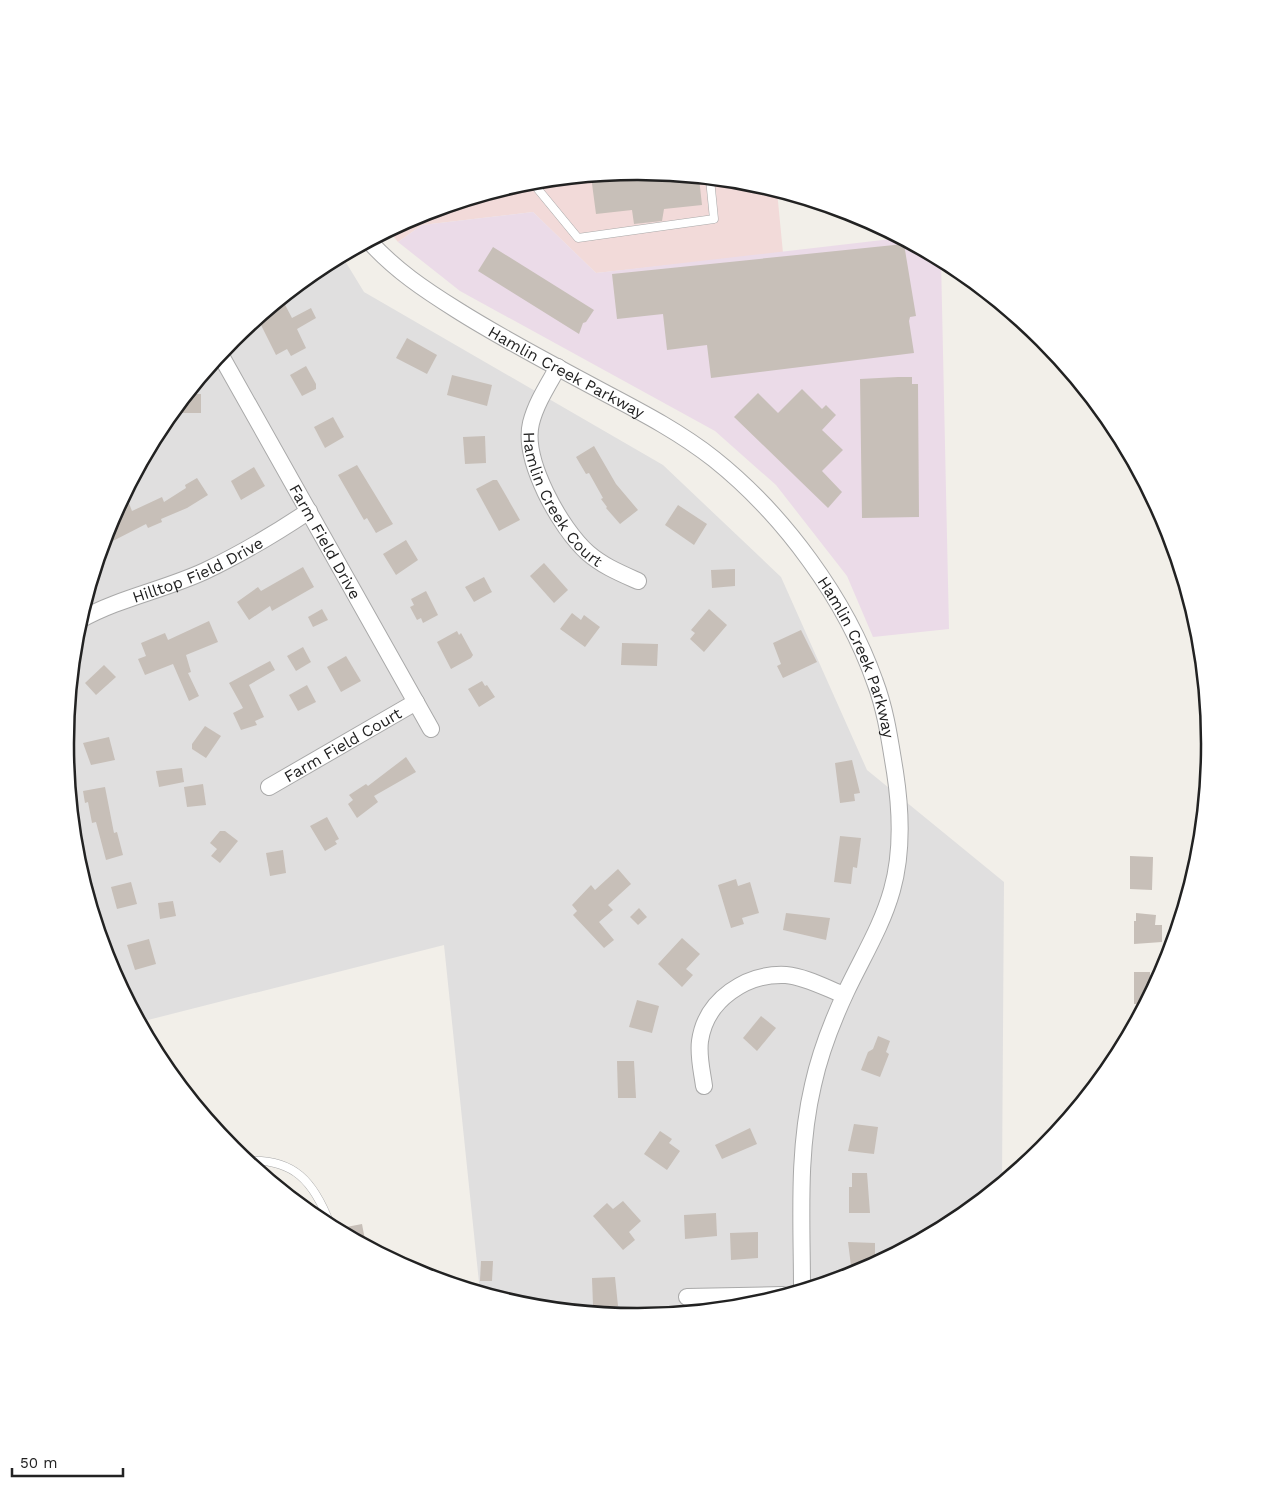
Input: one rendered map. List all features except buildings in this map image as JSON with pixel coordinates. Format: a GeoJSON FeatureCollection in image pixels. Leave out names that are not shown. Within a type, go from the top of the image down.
{"type":"FeatureCollection","features":[{"type":"Feature","properties":{"kind":"street","name":"Hamlin Creek Parkway"},"geometry":{"type":"LineString","coordinates":[[374,246],[420,286],[498,336],[664,424],[710,456],[738,480],[770,512],[804,554],[832,595],[855,634],[876,684],[890,736],[900,819],[900,846],[893,887],[883,919],[844,996],[822,1049],[805,1132],[800,1176],[802,1283]]}},
{"type":"Feature","properties":{"kind":"street","name":"Farm Field Drive"},"geometry":{"type":"LineString","coordinates":[[224,361],[431,729]]}},
{"type":"Feature","properties":{"kind":"street","name":"Hamlin Creek Court"},"geometry":{"type":"LineString","coordinates":[[558,368],[539,402],[531,424],[529,448],[535,471],[569,530],[587,552],[611,569],[638,581]]}},
{"type":"Feature","properties":{"kind":"street","name":"Hilltop Field Drive"},"geometry":{"type":"LineString","coordinates":[[89,615],[105,607],[206,571],[271,535],[309,511]]}},
{"type":"Feature","properties":{"kind":"street","name":"Farm Field Court"},"geometry":{"type":"LineString","coordinates":[[269,787],[416,702]]}},
{"type":"Feature","properties":{"kind":"street"},"geometry":{"type":"LineString","coordinates":[[704,1086],[700,1064],[700,1040],[707,1019],[722,1000],[739,984],[762,976],[788,975],[813,982],[844,996]]}},
{"type":"Feature","properties":{"kind":"street"},"geometry":{"type":"LineString","coordinates":[[686,1297],[753,1296]]}},
{"type":"Feature","properties":{"kind":"lane"},"geometry":{"type":"LineString","coordinates":[[538,189],[578,238],[714,219],[711,185]]}},
{"type":"Feature","properties":{"kind":"lane"},"geometry":{"type":"LineString","coordinates":[[257,1160],[290,1166],[316,1195],[325,1214]]}},
{"type":"Feature","properties":{"kind":"shaded area"},"geometry":{"type":"Polygon","coordinates":[[[601,181],[674,181],[711,185],[778,198],[783,253],[596,273],[533,212],[422,225],[398,242],[393,236],[422,223],[492,199],[528,191],[601,181]]]}},
{"type":"Feature","properties":{"kind":"shaded area"},"geometry":{"type":"Polygon","coordinates":[[[533,212],[596,273],[889,239],[941,269],[949,629],[873,637],[847,576],[776,485],[715,431],[460,291],[398,242],[422,225],[533,212]]]}},
{"type":"Feature","properties":{"kind":"shaded area"},"geometry":{"type":"Polygon","coordinates":[[[346,262],[364,292],[663,465],[781,577],[867,770],[1004,882],[1002,1174],[951,1213],[887,1250],[819,1278],[747,1297],[674,1307],[601,1307],[528,1297],[479,1285],[444,945],[146,1020],[117,960],[104,925],[93,890],[79,818],[74,744],[79,670],[93,598],[117,528],[132,495],[149,462],[169,431],[214,372],[266,320],[324,275],[346,262]]]}}]}
